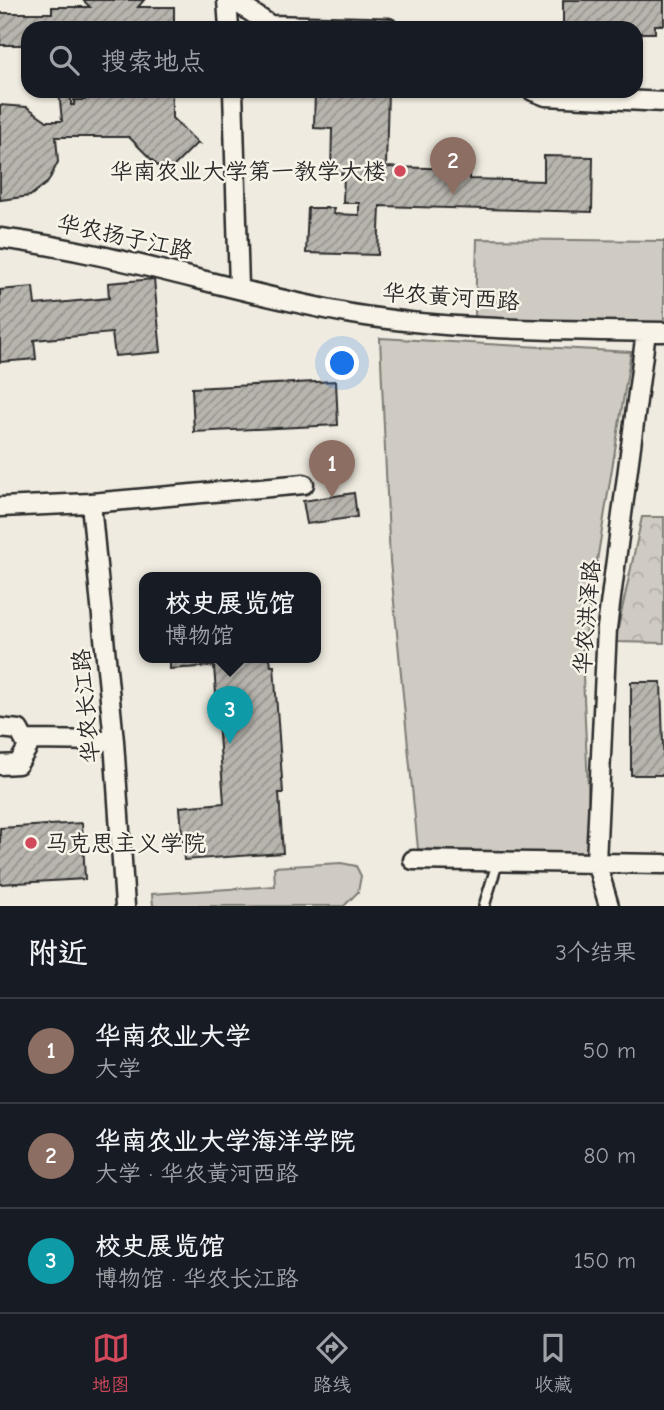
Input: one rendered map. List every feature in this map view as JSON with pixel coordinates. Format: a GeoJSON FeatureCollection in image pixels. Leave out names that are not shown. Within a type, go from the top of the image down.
{"type":"FeatureCollection","features":[{"type":"Feature","properties":{"kind":"street"},"geometry":{"type":"LineString","coordinates":[[229,21],[230,0],[264,21]]}},
{"type":"Feature","properties":{"kind":"street"},"geometry":{"type":"LineString","coordinates":[[233,98],[239,287]]}},
{"type":"Feature","properties":{"kind":"street"},"geometry":{"type":"LineString","coordinates":[[585,98],[664,102]]}},
{"type":"Feature","properties":{"kind":"street","name":"华农扬子江路"},"geometry":{"type":"LineString","coordinates":[[0,238],[58,247],[239,287]]}},
{"type":"Feature","properties":{"kind":"street","name":"华农黄河西路"},"geometry":{"type":"LineString","coordinates":[[239,287],[348,313],[406,322],[655,332]]}},
{"type":"Feature","properties":{"kind":"street","name":"华农洪泽路"},"geometry":{"type":"LineString","coordinates":[[610,906],[596,862],[607,628],[655,332]]}},
{"type":"Feature","properties":{"kind":"street"},"geometry":{"type":"LineString","coordinates":[[0,507],[91,503],[304,484]]}},
{"type":"Feature","properties":{"kind":"street","name":"华农长江路"},"geometry":{"type":"LineString","coordinates":[[91,503],[114,741],[125,906]]}},
{"type":"Feature","properties":{"kind":"street"},"geometry":{"type":"LineString","coordinates":[[0,728],[13,727],[27,740],[114,741]]}},
{"type":"Feature","properties":{"kind":"street"},"geometry":{"type":"LineString","coordinates":[[0,765],[11,766],[23,760],[27,740]]}},
{"type":"Feature","properties":{"kind":"street"},"geometry":{"type":"LineString","coordinates":[[413,860],[664,864]]}},
{"type":"Feature","properties":{"kind":"lane"},"geometry":{"type":"LineString","coordinates":[[484,906],[498,861]]}},
{"type":"Feature","properties":{"kind":"green space"},"geometry":{"type":"Polygon","coordinates":[[[477,239],[664,241],[664,322],[475,319],[477,239]]]}},
{"type":"Feature","properties":{"kind":"green space"},"geometry":{"type":"Polygon","coordinates":[[[380,338],[631,352],[582,653],[591,854],[418,849],[390,561],[380,338]]]}},
{"type":"Feature","properties":{"kind":"green space"},"geometry":{"type":"Polygon","coordinates":[[[642,517],[664,517],[664,643],[615,642],[642,517]]]}},
{"type":"Feature","properties":{"kind":"green space"},"geometry":{"type":"Polygon","coordinates":[[[341,863],[356,866],[361,876],[358,892],[344,906],[153,906],[152,894],[275,886],[274,867],[341,863]]]}},
{"type":"Feature","properties":{"kind":"building"},"geometry":{"type":"Polygon","coordinates":[[[83,0],[144,0],[138,7],[174,7],[174,21],[21,21],[21,45],[0,45],[0,13],[52,13],[52,7],[90,7],[83,0]]]}},
{"type":"Feature","properties":{"kind":"building"},"geometry":{"type":"Polygon","coordinates":[[[563,0],[664,0],[664,25],[655,25],[655,33],[643,33],[643,21],[563,21],[563,0]]]}},
{"type":"Feature","properties":{"kind":"building"},"geometry":{"type":"Polygon","coordinates":[[[60,98],[71,98],[71,105],[74,105],[74,100],[85,98],[172,98],[172,118],[199,144],[166,174],[129,137],[56,137],[58,162],[48,182],[30,196],[0,200],[0,105],[27,107],[47,121],[62,121],[60,98]]]}},
{"type":"Feature","properties":{"kind":"building","name":"华南农业大学第一教学大楼"},"geometry":{"type":"Polygon","coordinates":[[[315,98],[388,98],[386,167],[469,169],[469,179],[544,181],[544,156],[593,157],[592,212],[380,206],[378,255],[306,253],[308,208],[334,208],[333,214],[359,215],[359,203],[343,203],[344,174],[331,173],[332,129],[314,128],[315,98]]]}},
{"type":"Feature","properties":{"kind":"building"},"geometry":{"type":"Polygon","coordinates":[[[154,279],[161,352],[115,356],[112,333],[34,340],[36,359],[0,362],[0,290],[33,287],[35,305],[109,298],[108,283],[154,279]]]}},
{"type":"Feature","properties":{"kind":"building"},"geometry":{"type":"Polygon","coordinates":[[[336,381],[338,425],[194,432],[192,388],[336,381]]]}},
{"type":"Feature","properties":{"kind":"building"},"geometry":{"type":"Polygon","coordinates":[[[354,493],[357,517],[307,524],[303,501],[354,493]]]}},
{"type":"Feature","properties":{"kind":"building"},"geometry":{"type":"Polygon","coordinates":[[[170,663],[271,663],[274,666],[283,793],[279,793],[283,853],[184,860],[180,807],[224,803],[214,666],[170,669],[170,663]]]}},
{"type":"Feature","properties":{"kind":"building"},"geometry":{"type":"Polygon","coordinates":[[[631,682],[661,682],[664,775],[631,775],[631,682]]]}},
{"type":"Feature","properties":{"kind":"building"},"geometry":{"type":"Polygon","coordinates":[[[82,823],[85,879],[0,884],[0,828],[82,823]]]}},
{"type":"Feature","properties":{"kind":"place","name":"华南农业大学第一教学大楼"},"geometry":{"type":"Point","coordinates":[400,171]}},
{"type":"Feature","properties":{"kind":"place","name":"华南农业大学海洋学院"},"geometry":{"type":"Point","coordinates":[453,195]}},
{"type":"Feature","properties":{"kind":"place","name":"华南农业大学"},"geometry":{"type":"Point","coordinates":[332,498]}},
{"type":"Feature","properties":{"kind":"place","name":"校史展览馆"},"geometry":{"type":"Point","coordinates":[230,744]}},
{"type":"Feature","properties":{"kind":"place","name":"马克思主义学院"},"geometry":{"type":"Point","coordinates":[31,843]}}]}
